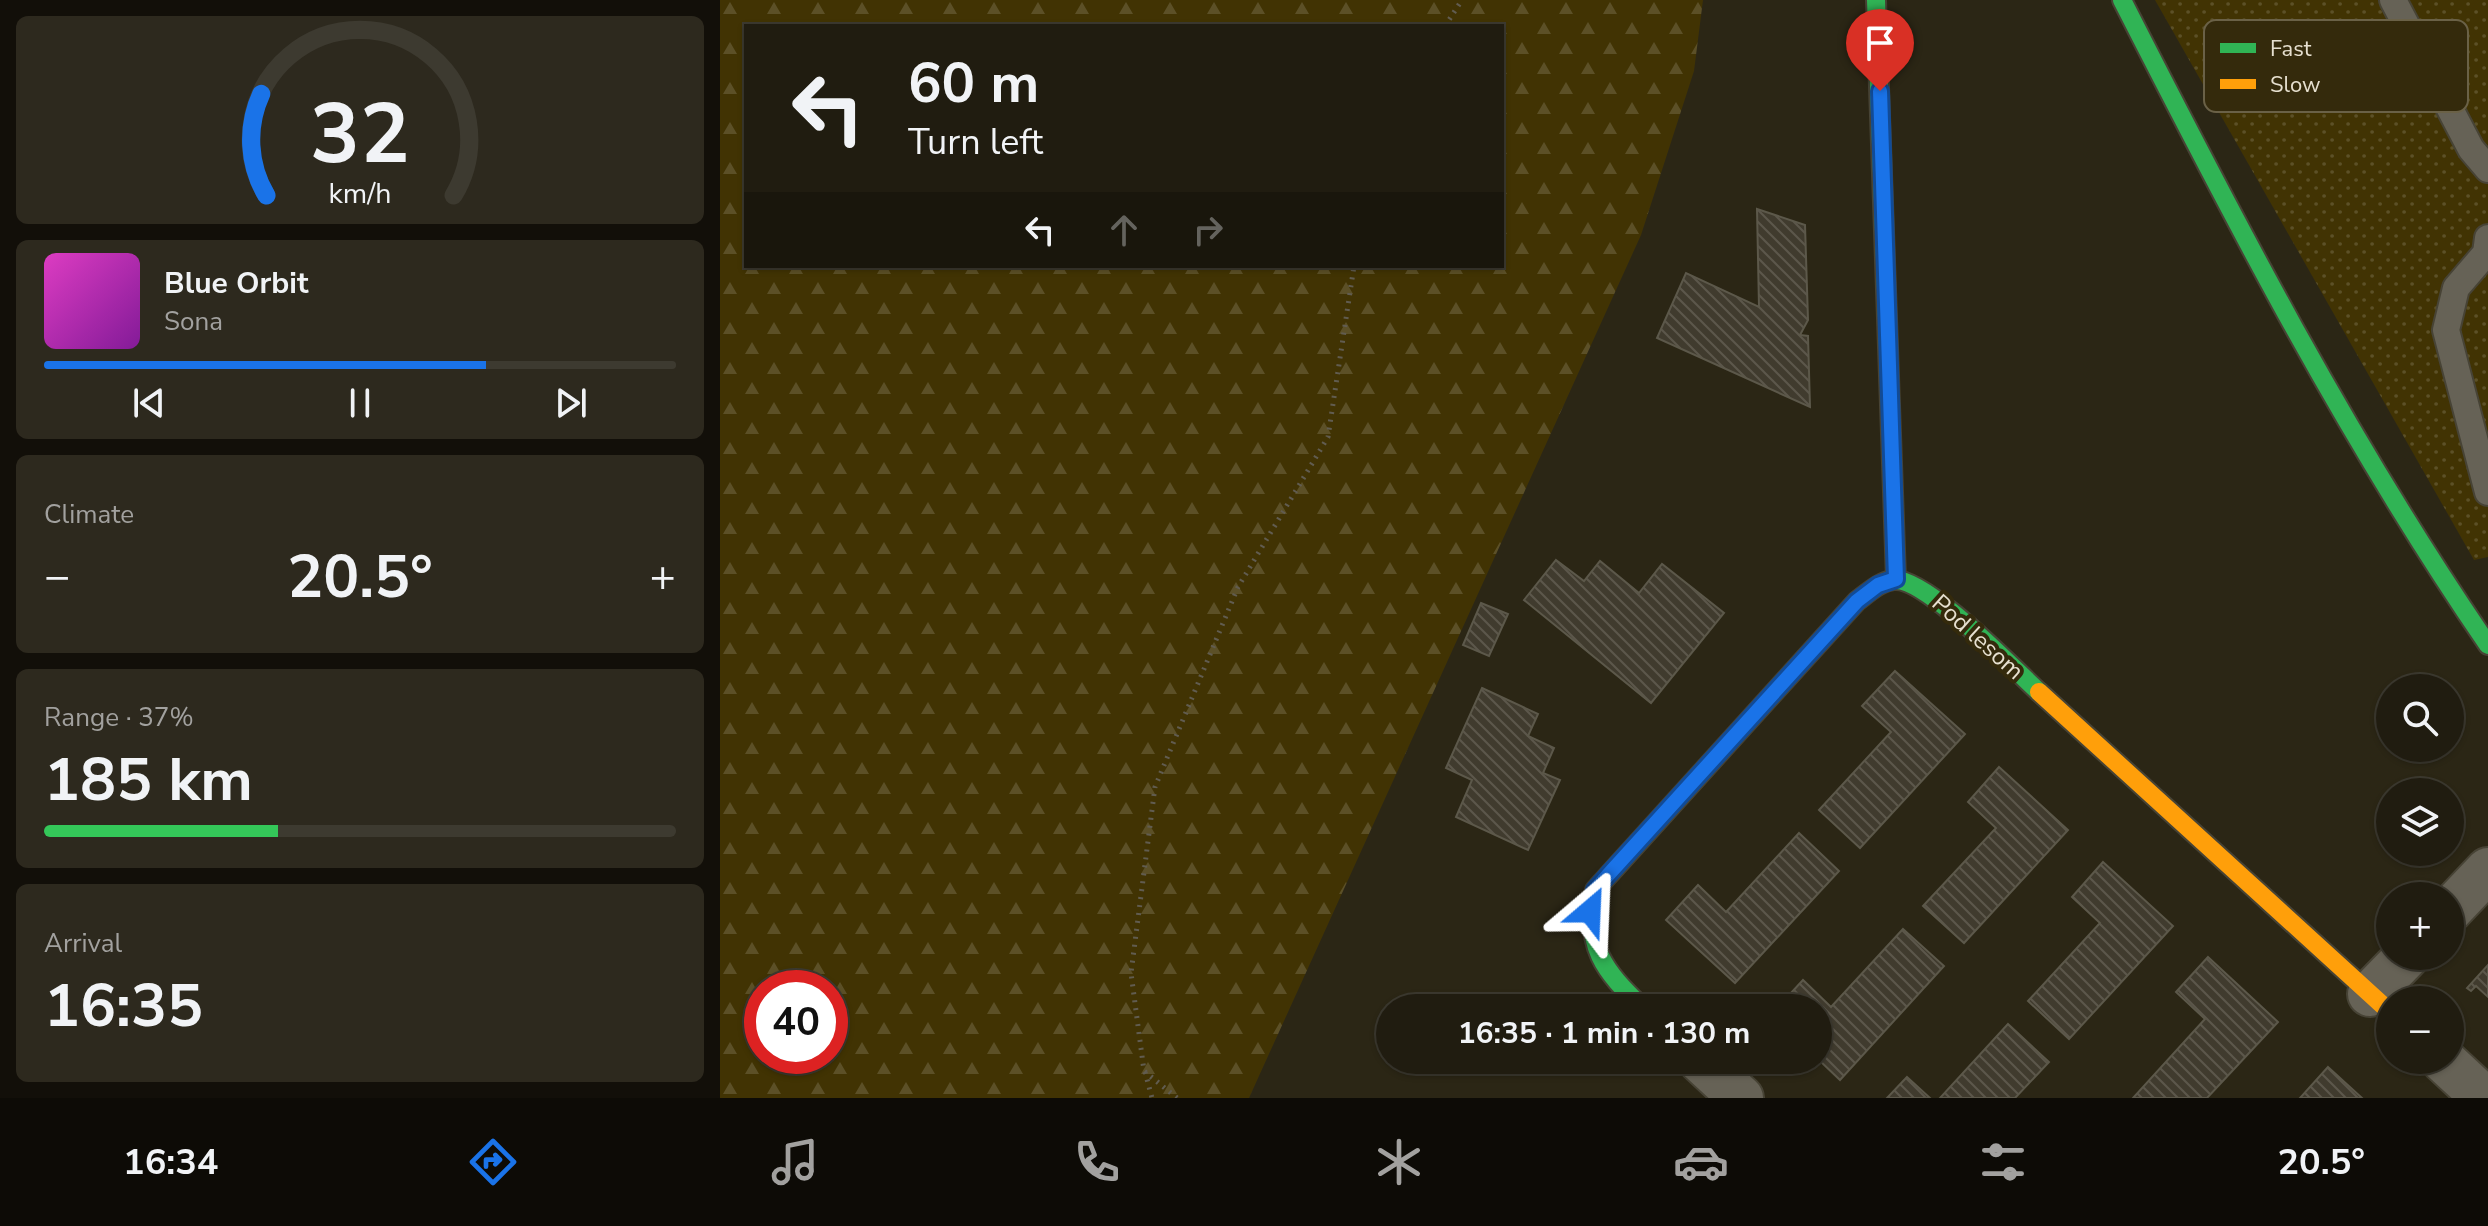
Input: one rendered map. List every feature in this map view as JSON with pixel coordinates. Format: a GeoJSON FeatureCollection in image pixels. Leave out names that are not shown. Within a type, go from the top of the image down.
{"type":"FeatureCollection","features":[{"type":"Feature","properties":{"kind":"street"},"geometry":{"type":"LineString","coordinates":[[1628,994],[1597,953],[1590,934],[1590,911],[1595,890],[1857,601],[1878,585],[1896,579],[1876,0]]}},
{"type":"Feature","properties":{"kind":"street"},"geometry":{"type":"LineString","coordinates":[[2122,0],[2255,261],[2344,421],[2441,579],[2488,645]]}},
{"type":"Feature","properties":{"kind":"street","name":"Pod lesom"},"geometry":{"type":"LineString","coordinates":[[1896,579],[1926,590],[1948,609],[2376,999]]}},
{"type":"Feature","properties":{"kind":"street"},"geometry":{"type":"LineString","coordinates":[[2464,895],[2488,870]]}},
{"type":"Feature","properties":{"kind":"street"},"geometry":{"type":"LineString","coordinates":[[1715,1074],[1741,1098]]}},
{"type":"Feature","properties":{"kind":"street"},"geometry":{"type":"LineString","coordinates":[[2458,1074],[2484,1098]]}},
{"type":"Feature","properties":{"kind":"lane"},"geometry":{"type":"LineString","coordinates":[[2393,0],[2403,20]]}},
{"type":"Feature","properties":{"kind":"lane"},"geometry":{"type":"LineString","coordinates":[[2452,112],[2471,149],[2488,169]]}},
{"type":"Feature","properties":{"kind":"lane"},"geometry":{"type":"LineString","coordinates":[[2488,238],[2486,253],[2456,288],[2446,330],[2488,492]]}},
{"type":"Feature","properties":{"kind":"path"},"geometry":{"type":"LineString","coordinates":[[1446,24],[1462,0]]}},
{"type":"Feature","properties":{"kind":"path"},"geometry":{"type":"LineString","coordinates":[[1152,1098],[1144,1071],[1131,973],[1155,787],[1238,587],[1328,437],[1354,268]]}},
{"type":"Feature","properties":{"kind":"path"},"geometry":{"type":"LineString","coordinates":[[1144,1071],[1177,1098]]}},
{"type":"Feature","properties":{"kind":"green space"},"geometry":{"type":"Polygon","coordinates":[[[720,0],[1703,0],[1694,71],[1641,235],[1249,1098],[720,1098],[720,0]]]}},
{"type":"Feature","properties":{"kind":"green space"},"geometry":{"type":"Polygon","coordinates":[[[2155,0],[2488,0],[2488,557],[2474,560],[2219,112],[2468,112],[2468,20],[2204,20],[2204,86],[2155,0]]]}},
{"type":"Feature","properties":{"kind":"building"},"geometry":{"type":"Polygon","coordinates":[[[1757,209],[1805,225],[1808,320],[1800,335],[1808,336],[1810,407],[1657,338],[1686,273],[1759,307],[1757,209]]]}},
{"type":"Feature","properties":{"kind":"building"},"geometry":{"type":"Polygon","coordinates":[[[1556,560],[1584,581],[1600,561],[1639,593],[1662,564],[1724,613],[1651,703],[1524,600],[1556,560]]]}},
{"type":"Feature","properties":{"kind":"building"},"geometry":{"type":"Polygon","coordinates":[[[1481,603],[1508,614],[1489,656],[1463,645],[1481,603]]]}},
{"type":"Feature","properties":{"kind":"building"},"geometry":{"type":"Polygon","coordinates":[[[1895,671],[1965,734],[1860,848],[1819,810],[1891,732],[1862,706],[1895,671]]]}},
{"type":"Feature","properties":{"kind":"building"},"geometry":{"type":"Polygon","coordinates":[[[1482,688],[1538,714],[1528,736],[1554,748],[1543,773],[1560,780],[1528,850],[1456,817],[1472,780],[1446,768],[1482,688]]]}},
{"type":"Feature","properties":{"kind":"building"},"geometry":{"type":"Polygon","coordinates":[[[1999,767],[2068,830],[1964,943],[1923,906],[1996,828],[1968,802],[1999,767]]]}},
{"type":"Feature","properties":{"kind":"building"},"geometry":{"type":"Polygon","coordinates":[[[1799,833],[1839,871],[1735,983],[1666,920],[1698,885],[1726,912],[1799,833]]]}},
{"type":"Feature","properties":{"kind":"building"},"geometry":{"type":"Polygon","coordinates":[[[2103,862],[2173,926],[2069,1039],[2028,1001],[2100,923],[2072,897],[2103,862]]]}},
{"type":"Feature","properties":{"kind":"building"},"geometry":{"type":"Polygon","coordinates":[[[1903,929],[1944,966],[1840,1080],[1832,1072],[1832,1006],[1903,929]]]}},
{"type":"Feature","properties":{"kind":"building"},"geometry":{"type":"Polygon","coordinates":[[[2208,957],[2278,1022],[2207,1098],[2133,1098],[2205,1019],[2176,992],[2208,957]]]}},
{"type":"Feature","properties":{"kind":"building"},"geometry":{"type":"Polygon","coordinates":[[[2488,965],[2488,997],[2476,986],[2471,991],[2467,988],[2488,965]]]}},
{"type":"Feature","properties":{"kind":"building"},"geometry":{"type":"Polygon","coordinates":[[[1803,980],[1818,994],[1790,994],[1803,980]]]}},
{"type":"Feature","properties":{"kind":"building"},"geometry":{"type":"Polygon","coordinates":[[[2008,1024],[2049,1062],[2015,1098],[1940,1098],[2008,1024]]]}},
{"type":"Feature","properties":{"kind":"building"},"geometry":{"type":"Polygon","coordinates":[[[2328,1067],[2362,1098],[2300,1098],[2328,1067]]]}},
{"type":"Feature","properties":{"kind":"building"},"geometry":{"type":"Polygon","coordinates":[[[1907,1077],[1930,1098],[1887,1098],[1907,1077]]]}},
{"type":"Feature","properties":{"kind":"traffic: fast"},"geometry":{"type":"LineString","coordinates":[[1876,0],[1896,579]]}},
{"type":"Feature","properties":{"kind":"traffic: fast"},"geometry":{"type":"LineString","coordinates":[[2122,0],[2294,328],[2387,489],[2488,645]]}},
{"type":"Feature","properties":{"kind":"traffic: fast"},"geometry":{"type":"LineString","coordinates":[[1629,994],[1608,969],[1595,942],[1595,890],[1857,601],[1874,588],[1894,580],[1908,583],[1926,593],[1947,608],[2039,692]]}},
{"type":"Feature","properties":{"kind":"traffic: slow"},"geometry":{"type":"LineString","coordinates":[[2039,692],[2376,999]]}},
{"type":"Feature","properties":{"kind":"route"},"geometry":{"type":"LineString","coordinates":[[1590,911],[1595,890],[1857,601],[1878,585],[1896,579],[1880,91]]}}]}
